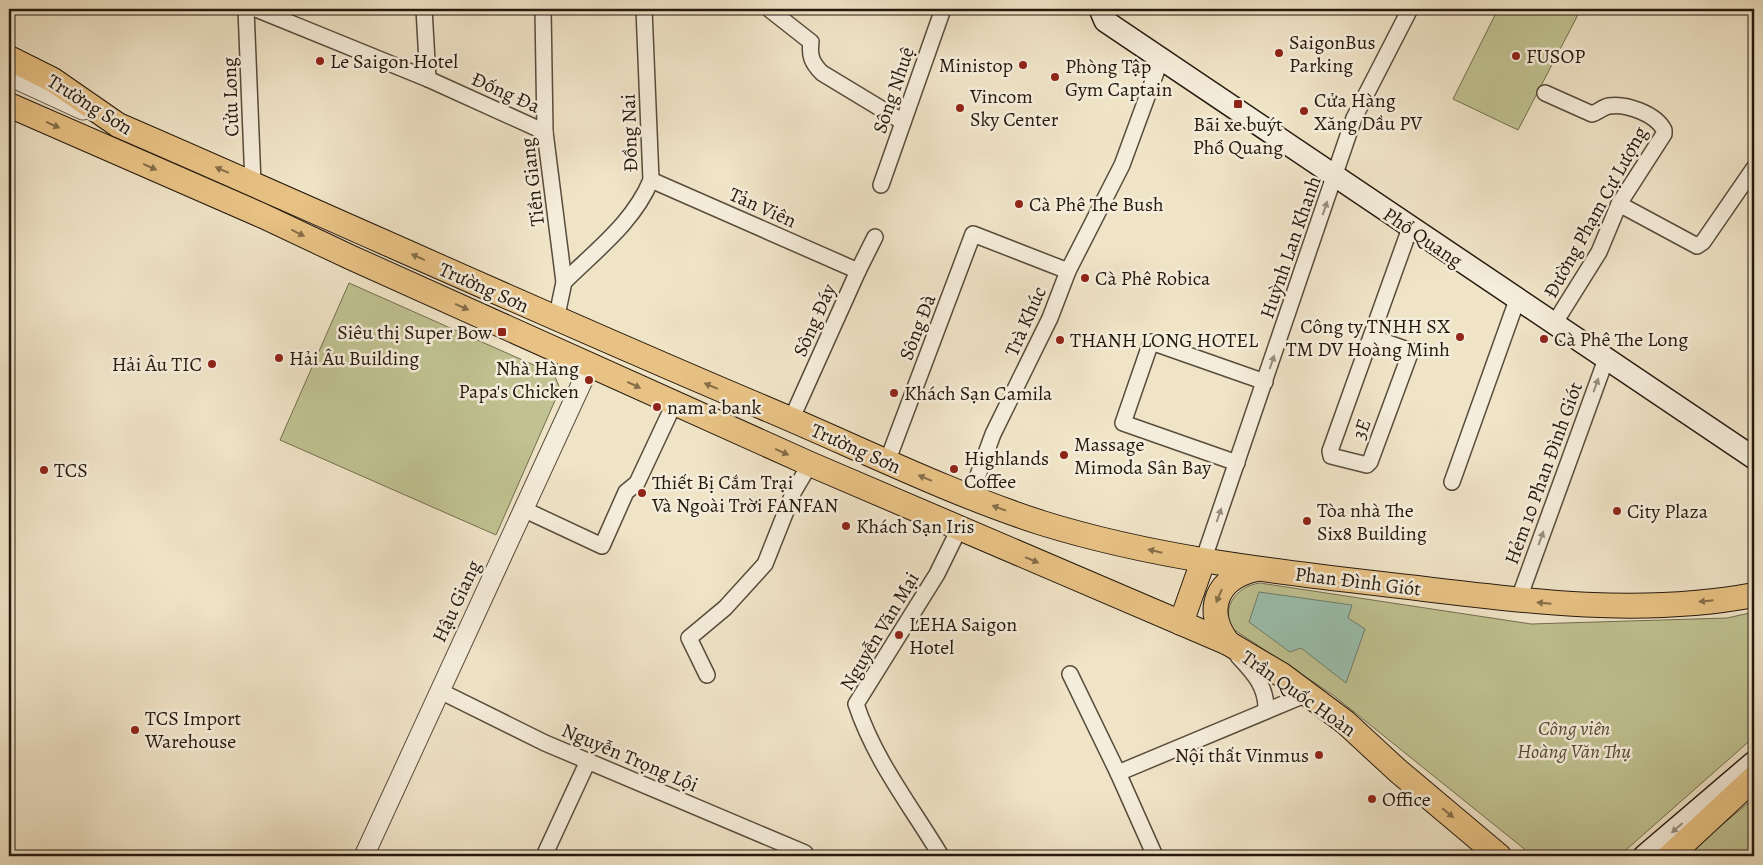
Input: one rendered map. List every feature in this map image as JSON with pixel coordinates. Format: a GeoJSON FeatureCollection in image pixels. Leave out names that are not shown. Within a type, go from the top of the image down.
{"type":"FeatureCollection","features":[{"type":"Feature","properties":{"kind":"main road","name":"Phổ Quang"},"geometry":{"type":"LineString","coordinates":[[1100,9],[1105,21],[1335,178],[1754,458]]}},
{"type":"Feature","properties":{"kind":"main road","name":"Trường Sơn"},"geometry":{"type":"LineString","coordinates":[[9,58],[53,80],[118,126],[253,184],[556,320],[970,497]]}},
{"type":"Feature","properties":{"kind":"main road","name":"Trường Sơn"},"geometry":{"type":"LineString","coordinates":[[9,105],[263,216],[674,404],[959,529]]}},
{"type":"Feature","properties":{"kind":"main road","name":"Phan Đình Giót"},"geometry":{"type":"LineString","coordinates":[[970,497],[1037,521],[1089,536],[1203,561],[1257,569],[1518,600],[1615,606],[1688,603],[1754,596]]}},
{"type":"Feature","properties":{"kind":"main road","name":"Trần Quốc Hoàn"},"geometry":{"type":"LineString","coordinates":[[959,529],[1228,643],[1265,665],[1345,722],[1397,770],[1499,856]]}},
{"type":"Feature","properties":{"kind":"main road"},"geometry":{"type":"LineString","coordinates":[[1181,623],[1203,561]]}},
{"type":"Feature","properties":{"kind":"main road"},"geometry":{"type":"LineString","coordinates":[[1228,643],[1216,622],[1215,615],[1218,597],[1232,578],[1257,569]]}},
{"type":"Feature","properties":{"kind":"main road"},"geometry":{"type":"LineString","coordinates":[[1644,856],[1754,762]]}},
{"type":"Feature","properties":{"kind":"main road"},"geometry":{"type":"LineString","coordinates":[[1670,856],[1754,778]]}},
{"type":"Feature","properties":{"kind":"street","name":"Cửu Long"},"geometry":{"type":"LineString","coordinates":[[246,9],[253,184]]}},
{"type":"Feature","properties":{"kind":"street","name":"Đống Đa"},"geometry":{"type":"LineString","coordinates":[[256,9],[428,79],[545,132]]}},
{"type":"Feature","properties":{"kind":"street"},"geometry":{"type":"LineString","coordinates":[[424,9],[428,79]]}},
{"type":"Feature","properties":{"kind":"street","name":"Tiền Giang"},"geometry":{"type":"LineString","coordinates":[[543,9],[545,132],[564,282],[556,320]]}},
{"type":"Feature","properties":{"kind":"street","name":"Đồng Nai"},"geometry":{"type":"LineString","coordinates":[[564,282],[625,222],[642,200],[651,180],[644,9]]}},
{"type":"Feature","properties":{"kind":"street"},"geometry":{"type":"LineString","coordinates":[[769,9],[811,42],[810,53],[814,65],[822,72],[903,122]]}},
{"type":"Feature","properties":{"kind":"street","name":"Sông Nhuệ"},"geometry":{"type":"LineString","coordinates":[[881,185],[943,9]]}},
{"type":"Feature","properties":{"kind":"street","name":"Huỳnh Lan Khanh"},"geometry":{"type":"LineString","coordinates":[[1203,561],[1266,382],[1354,118],[1410,9]]}},
{"type":"Feature","properties":{"kind":"street","name":"Trà Khúc"},"geometry":{"type":"LineString","coordinates":[[970,497],[993,434],[1050,318],[1068,271],[1122,165],[1161,59]]}},
{"type":"Feature","properties":{"kind":"street"},"geometry":{"type":"LineString","coordinates":[[9,76],[118,126]]}},
{"type":"Feature","properties":{"kind":"street","name":"Đường Phạm Cự Lượng"},"geometry":{"type":"LineString","coordinates":[[1545,93],[1592,114],[1606,106],[1620,104],[1636,110],[1663,127],[1664,134],[1619,204],[1599,252],[1554,324]]}},
{"type":"Feature","properties":{"kind":"street"},"geometry":{"type":"LineString","coordinates":[[1619,204],[1697,246],[1703,242],[1754,168]]}},
{"type":"Feature","properties":{"kind":"street","name":"Tản Viên"},"geometry":{"type":"LineString","coordinates":[[651,180],[858,271]]}},
{"type":"Feature","properties":{"kind":"street","name":"3E"},"geometry":{"type":"LineString","coordinates":[[1371,337],[1412,351],[1370,462],[1367,465],[1332,456],[1330,451],[1410,228]]}},
{"type":"Feature","properties":{"kind":"street","name":"Trà Khúc"},"geometry":{"type":"LineString","coordinates":[[973,234],[1068,271]]}},
{"type":"Feature","properties":{"kind":"street","name":"Sông Đà"},"geometry":{"type":"LineString","coordinates":[[887,462],[973,234]]}},
{"type":"Feature","properties":{"kind":"street","name":"Sông Đáy"},"geometry":{"type":"LineString","coordinates":[[791,420],[858,271],[875,238]]}},
{"type":"Feature","properties":{"kind":"street"},"geometry":{"type":"LineString","coordinates":[[1452,482],[1517,300]]}},
{"type":"Feature","properties":{"kind":"street"},"geometry":{"type":"LineString","coordinates":[[1236,464],[1123,423],[1151,342],[1266,382]]}},
{"type":"Feature","properties":{"kind":"street","name":"Hẻm 10 Phan Đình Giót"},"geometry":{"type":"LineString","coordinates":[[1518,600],[1606,359]]}},
{"type":"Feature","properties":{"kind":"street","name":"Hậu Giang"},"geometry":{"type":"LineString","coordinates":[[364,856],[590,365]]}},
{"type":"Feature","properties":{"kind":"street"},"geometry":{"type":"LineString","coordinates":[[523,509],[602,546],[626,492],[637,483],[674,404]]}},
{"type":"Feature","properties":{"kind":"street"},"geometry":{"type":"LineString","coordinates":[[707,675],[689,638],[725,608],[765,564],[794,491],[810,464]]}},
{"type":"Feature","properties":{"kind":"street","name":"Nguyễn Văn Mại"},"geometry":{"type":"LineString","coordinates":[[935,853],[893,784],[869,738],[856,704],[937,574],[959,529]]}},
{"type":"Feature","properties":{"kind":"street"},"geometry":{"type":"LineString","coordinates":[[1228,643],[1259,680],[1266,699],[1266,711]]}},
{"type":"Feature","properties":{"kind":"street"},"geometry":{"type":"LineString","coordinates":[[1070,674],[1118,773],[1154,856]]}},
{"type":"Feature","properties":{"kind":"street","name":"Nguyễn Trọng Lội"},"geometry":{"type":"LineString","coordinates":[[440,691],[544,743],[805,853],[803,856]]}},
{"type":"Feature","properties":{"kind":"street"},"geometry":{"type":"LineString","coordinates":[[1118,773],[1307,694]]}},
{"type":"Feature","properties":{"kind":"street"},"geometry":{"type":"LineString","coordinates":[[544,856],[588,761]]}},
{"type":"Feature","properties":{"kind":"green space","name":"FUSOP"},"geometry":{"type":"Polygon","coordinates":[[[1486,9],[1581,9],[1518,130],[1453,99],[1496,13],[1486,9]]]}},
{"type":"Feature","properties":{"kind":"green space"},"geometry":{"type":"Polygon","coordinates":[[[349,283],[554,374],[560,389],[496,535],[280,440],[349,283]]]}},
{"type":"Feature","properties":{"kind":"green space","name":"Công viên Hoàng Văn Thụ"},"geometry":{"type":"Polygon","coordinates":[[[1260,583],[1531,624],[1727,618],[1754,612],[1754,737],[1619,856],[1533,856],[1333,695],[1233,629],[1228,613],[1233,599],[1244,588],[1260,583]]]}},
{"type":"Feature","properties":{"kind":"green space"},"geometry":{"type":"Polygon","coordinates":[[[1754,798],[1754,856],[1685,856],[1754,798]]]}},
{"type":"Feature","properties":{"kind":"shaded area"},"geometry":{"type":"Polygon","coordinates":[[[1259,592],[1352,605],[1348,618],[1365,629],[1346,683],[1301,648],[1290,652],[1249,622],[1259,592]]]}},
{"type":"Feature","properties":{"kind":"place","name":"SaigonBus Parking"},"geometry":{"type":"Point","coordinates":[1279,53]}},
{"type":"Feature","properties":{"kind":"place","name":"FUSOP"},"geometry":{"type":"Point","coordinates":[1516,56]}},
{"type":"Feature","properties":{"kind":"place","name":"Le Saigon Hotel"},"geometry":{"type":"Point","coordinates":[320,61]}},
{"type":"Feature","properties":{"kind":"place","name":"Ministop"},"geometry":{"type":"Point","coordinates":[1023,65]}},
{"type":"Feature","properties":{"kind":"place","name":"Phòng Tập Gym Captain"},"geometry":{"type":"Point","coordinates":[1055,77]}},
{"type":"Feature","properties":{"kind":"place","name":"Bãi xe buýt Phổ Quang"},"geometry":{"type":"Point","coordinates":[1238,104]}},
{"type":"Feature","properties":{"kind":"place","name":"Vincom Sky Center"},"geometry":{"type":"Point","coordinates":[960,108]}},
{"type":"Feature","properties":{"kind":"place","name":"Cửa Hàng Xăng Dầu PV"},"geometry":{"type":"Point","coordinates":[1304,111]}},
{"type":"Feature","properties":{"kind":"place","name":"Cà Phê The Bush"},"geometry":{"type":"Point","coordinates":[1019,204]}},
{"type":"Feature","properties":{"kind":"place","name":"Cà Phê Robica"},"geometry":{"type":"Point","coordinates":[1085,278]}},
{"type":"Feature","properties":{"kind":"place","name":"Siêu thị Super Bow"},"geometry":{"type":"Point","coordinates":[502,332]}},
{"type":"Feature","properties":{"kind":"place","name":"Công ty TNHH SX TM DV Hoàng Minh"},"geometry":{"type":"Point","coordinates":[1460,337]}},
{"type":"Feature","properties":{"kind":"place","name":"Cà Phê The Long"},"geometry":{"type":"Point","coordinates":[1544,339]}},
{"type":"Feature","properties":{"kind":"place","name":"THANH LONG HOTEL"},"geometry":{"type":"Point","coordinates":[1060,340]}},
{"type":"Feature","properties":{"kind":"place","name":"Hải Âu Building"},"geometry":{"type":"Point","coordinates":[279,358]}},
{"type":"Feature","properties":{"kind":"place","name":"Hải Âu TIC"},"geometry":{"type":"Point","coordinates":[212,364]}},
{"type":"Feature","properties":{"kind":"place","name":"Nhà Hàng Papa's Chicken"},"geometry":{"type":"Point","coordinates":[589,380]}},
{"type":"Feature","properties":{"kind":"place","name":"Khách Sạn Camila"},"geometry":{"type":"Point","coordinates":[894,393]}},
{"type":"Feature","properties":{"kind":"place","name":"nam a bank"},"geometry":{"type":"Point","coordinates":[657,407]}},
{"type":"Feature","properties":{"kind":"place","name":"Massage Mimoda Sân Bay"},"geometry":{"type":"Point","coordinates":[1064,455]}},
{"type":"Feature","properties":{"kind":"place","name":"Highlands Coffee"},"geometry":{"type":"Point","coordinates":[954,469]}},
{"type":"Feature","properties":{"kind":"place","name":"TCS"},"geometry":{"type":"Point","coordinates":[44,470]}},
{"type":"Feature","properties":{"kind":"place","name":"Thiết Bị Cắm Trại Và Ngoài Trời FANFAN"},"geometry":{"type":"Point","coordinates":[642,493]}},
{"type":"Feature","properties":{"kind":"place","name":"City Plaza"},"geometry":{"type":"Point","coordinates":[1617,511]}},
{"type":"Feature","properties":{"kind":"place","name":"Tòa nhà The Six8 Building"},"geometry":{"type":"Point","coordinates":[1307,521]}},
{"type":"Feature","properties":{"kind":"place","name":"Khách Sạn Iris"},"geometry":{"type":"Point","coordinates":[846,526]}},
{"type":"Feature","properties":{"kind":"place","name":"LEHA Saigon Hotel"},"geometry":{"type":"Point","coordinates":[899,635]}},
{"type":"Feature","properties":{"kind":"place","name":"TCS Import Warehouse"},"geometry":{"type":"Point","coordinates":[135,730]}},
{"type":"Feature","properties":{"kind":"place","name":"Nội thất Vinmus"},"geometry":{"type":"Point","coordinates":[1319,755]}},
{"type":"Feature","properties":{"kind":"place","name":"Office"},"geometry":{"type":"Point","coordinates":[1372,799]}}]}
